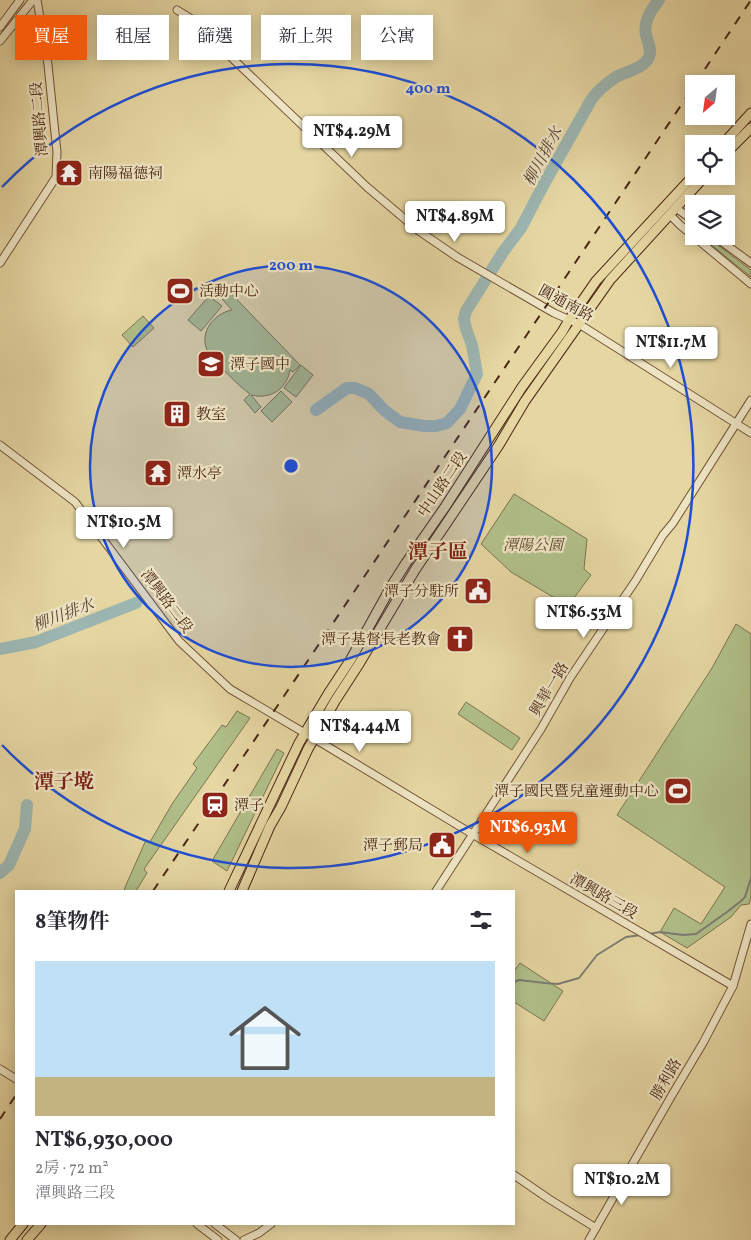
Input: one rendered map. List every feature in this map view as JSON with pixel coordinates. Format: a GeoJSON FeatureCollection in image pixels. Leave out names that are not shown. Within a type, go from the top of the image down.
{"type":"FeatureCollection","features":[{"type":"Feature","properties":{"kind":"main road"},"geometry":{"type":"LineString","coordinates":[[731,135],[751,113]]}},
{"type":"Feature","properties":{"kind":"main road"},"geometry":{"type":"LineString","coordinates":[[735,144],[751,128]]}},
{"type":"Feature","properties":{"kind":"main road","name":"中山路二段"},"geometry":{"type":"LineString","coordinates":[[228,890],[304,733],[351,659],[406,563],[522,387],[596,281],[685,185]]}},
{"type":"Feature","properties":{"kind":"main road","name":"中山路二段"},"geometry":{"type":"LineString","coordinates":[[242,890],[270,826],[308,749],[412,575],[499,445],[525,401],[610,280],[697,185]]}},
{"type":"Feature","properties":{"kind":"main road"},"geometry":{"type":"LineString","coordinates":[[10,1240],[23,1225]]}},
{"type":"Feature","properties":{"kind":"main road"},"geometry":{"type":"LineString","coordinates":[[26,1240],[40,1225]]}},
{"type":"Feature","properties":{"kind":"street"},"geometry":{"type":"LineString","coordinates":[[0,27],[20,0]]}},
{"type":"Feature","properties":{"kind":"street"},"geometry":{"type":"LineString","coordinates":[[0,41],[33,0]]}},
{"type":"Feature","properties":{"kind":"street","name":"潭興路二段"},"geometry":{"type":"LineString","coordinates":[[0,263],[56,177],[57,152],[48,65],[37,0]]}},
{"type":"Feature","properties":{"kind":"street","name":"圓通南路"},"geometry":{"type":"LineString","coordinates":[[178,10],[190,18],[367,187],[419,231],[457,257],[537,303],[579,324],[751,432]]}},
{"type":"Feature","properties":{"kind":"street"},"geometry":{"type":"LineString","coordinates":[[673,212],[685,217]]}},
{"type":"Feature","properties":{"kind":"street"},"geometry":{"type":"LineString","coordinates":[[673,212],[680,226],[751,284]]}},
{"type":"Feature","properties":{"kind":"street"},"geometry":{"type":"LineString","coordinates":[[726,245],[751,263]]}},
{"type":"Feature","properties":{"kind":"street","name":"興華一路"},"geometry":{"type":"LineString","coordinates":[[437,890],[537,736],[570,678],[636,580],[751,400]]}},
{"type":"Feature","properties":{"kind":"street","name":"潭興路二段"},"geometry":{"type":"LineString","coordinates":[[0,445],[75,502],[179,641],[230,689]]}},
{"type":"Feature","properties":{"kind":"street","name":"潭興路三段"},"geometry":{"type":"LineString","coordinates":[[230,689],[733,986]]}},
{"type":"Feature","properties":{"kind":"street","name":"勝利路"},"geometry":{"type":"LineString","coordinates":[[589,1240],[704,1043],[733,986],[751,924]]}},
{"type":"Feature","properties":{"kind":"street"},"geometry":{"type":"LineString","coordinates":[[0,1070],[15,1078]]}},
{"type":"Feature","properties":{"kind":"street"},"geometry":{"type":"LineString","coordinates":[[515,1176],[596,1228]]}},
{"type":"Feature","properties":{"kind":"street"},"geometry":{"type":"LineString","coordinates":[[198,1225],[218,1240]]}},
{"type":"Feature","properties":{"kind":"street"},"geometry":{"type":"LineString","coordinates":[[216,1225],[236,1240]]}},
{"type":"Feature","properties":{"kind":"street"},"geometry":{"type":"LineString","coordinates":[[244,1240],[259,1233],[270,1225]]}},
{"type":"Feature","properties":{"kind":"green space"},"geometry":{"type":"Polygon","coordinates":[[[711,245],[718,245],[751,270],[751,277],[711,245]]]}},
{"type":"Feature","properties":{"kind":"green space"},"geometry":{"type":"Polygon","coordinates":[[[220,282],[300,365],[293,372],[290,370],[285,383],[276,392],[265,396],[251,395],[261,407],[255,413],[244,400],[250,394],[214,360],[207,350],[205,343],[205,336],[210,324],[220,315],[232,310],[213,289],[220,282]]]}},
{"type":"Feature","properties":{"kind":"green space"},"geometry":{"type":"Polygon","coordinates":[[[209,296],[222,306],[201,331],[188,320],[209,296]]]}},
{"type":"Feature","properties":{"kind":"green space"},"geometry":{"type":"Polygon","coordinates":[[[143,316],[154,328],[133,347],[122,335],[143,316]]]}},
{"type":"Feature","properties":{"kind":"green space"},"geometry":{"type":"Polygon","coordinates":[[[301,365],[313,375],[296,397],[284,388],[301,365]]]}},
{"type":"Feature","properties":{"kind":"green space"},"geometry":{"type":"Polygon","coordinates":[[[281,391],[292,402],[272,422],[261,411],[281,391]]]}},
{"type":"Feature","properties":{"kind":"green space","name":"潭陽公園"},"geometry":{"type":"Polygon","coordinates":[[[514,494],[587,539],[584,569],[591,575],[568,606],[511,572],[481,544],[514,494]]]}},
{"type":"Feature","properties":{"kind":"green space"},"geometry":{"type":"Polygon","coordinates":[[[736,624],[751,634],[751,896],[749,904],[741,905],[731,917],[687,948],[660,932],[674,908],[701,924],[725,887],[617,815],[712,668],[736,624]]]}},
{"type":"Feature","properties":{"kind":"green space"},"geometry":{"type":"Polygon","coordinates":[[[466,702],[520,738],[512,750],[458,714],[466,702]]]}},
{"type":"Feature","properties":{"kind":"green space"},"geometry":{"type":"Polygon","coordinates":[[[237,711],[250,718],[144,869],[147,873],[137,890],[124,890],[146,840],[150,842],[172,804],[197,768],[193,764],[222,725],[226,727],[237,711]]]}},
{"type":"Feature","properties":{"kind":"green space"},"geometry":{"type":"Polygon","coordinates":[[[277,749],[284,753],[227,871],[212,861],[277,749]]]}},
{"type":"Feature","properties":{"kind":"green space"},"geometry":{"type":"Polygon","coordinates":[[[520,963],[563,991],[544,1021],[515,1003],[515,970],[520,963]]]}},
{"type":"Feature","properties":{"kind":"waterway","name":"柳川排水"},"geometry":{"type":"LineString","coordinates":[[316,410],[347,388],[355,388],[369,394],[384,410],[400,422],[436,426],[447,423],[460,409],[477,374],[472,345],[464,319],[466,311],[503,252],[521,228],[591,100],[599,90],[613,79],[639,67],[647,61],[650,51],[645,30],[647,20],[659,0]]}},
{"type":"Feature","properties":{"kind":"waterway","name":"柳川排水"},"geometry":{"type":"LineString","coordinates":[[0,649],[36,642],[136,603]]}},
{"type":"Feature","properties":{"kind":"waterway","name":"柳川排水"},"geometry":{"type":"LineString","coordinates":[[0,873],[9,865],[25,829],[27,805]]}},
{"type":"Feature","properties":{"kind":"waterway"},"geometry":{"type":"LineString","coordinates":[[649,934],[660,932],[683,935],[696,934],[745,897],[751,878]]}},
{"type":"Feature","properties":{"kind":"waterway"},"geometry":{"type":"LineString","coordinates":[[515,982],[519,980],[558,984],[579,978],[597,955],[626,937],[641,935]]}},
{"type":"Feature","properties":{"kind":"railway"},"geometry":{"type":"LineString","coordinates":[[701,75],[751,0]]}},
{"type":"Feature","properties":{"kind":"railway"},"geometry":{"type":"LineString","coordinates":[[154,890],[685,99]]}},
{"type":"Feature","properties":{"kind":"railway"},"geometry":{"type":"LineString","coordinates":[[0,1119],[15,1096]]}},
{"type":"Feature","properties":{"kind":"place","name":"南陽福德祠"},"geometry":{"type":"Point","coordinates":[69,173]}},
{"type":"Feature","properties":{"kind":"place","name":"活動中心"},"geometry":{"type":"Point","coordinates":[180,291]}},
{"type":"Feature","properties":{"kind":"place","name":"潭子國中"},"geometry":{"type":"Point","coordinates":[211,364]}},
{"type":"Feature","properties":{"kind":"place","name":"教室"},"geometry":{"type":"Point","coordinates":[177,414]}},
{"type":"Feature","properties":{"kind":"place","name":"潭水亭"},"geometry":{"type":"Point","coordinates":[158,473]}},
{"type":"Feature","properties":{"kind":"place","name":"潭子分駐所"},"geometry":{"type":"Point","coordinates":[478,591]}},
{"type":"Feature","properties":{"kind":"place","name":"潭子基督長老教會"},"geometry":{"type":"Point","coordinates":[460,639]}},
{"type":"Feature","properties":{"kind":"place","name":"潭子國民暨兒童運動中心"},"geometry":{"type":"Point","coordinates":[678,791]}},
{"type":"Feature","properties":{"kind":"place","name":"潭子"},"geometry":{"type":"Point","coordinates":[215,805]}},
{"type":"Feature","properties":{"kind":"place","name":"潭子郵局"},"geometry":{"type":"Point","coordinates":[442,845]}},
{"type":"Feature","properties":{"kind":"district","name":"潭子區"},"geometry":{"type":"Point","coordinates":[438,551]}},
{"type":"Feature","properties":{"kind":"district","name":"潭子墘"},"geometry":{"type":"Point","coordinates":[64,781]}}]}
